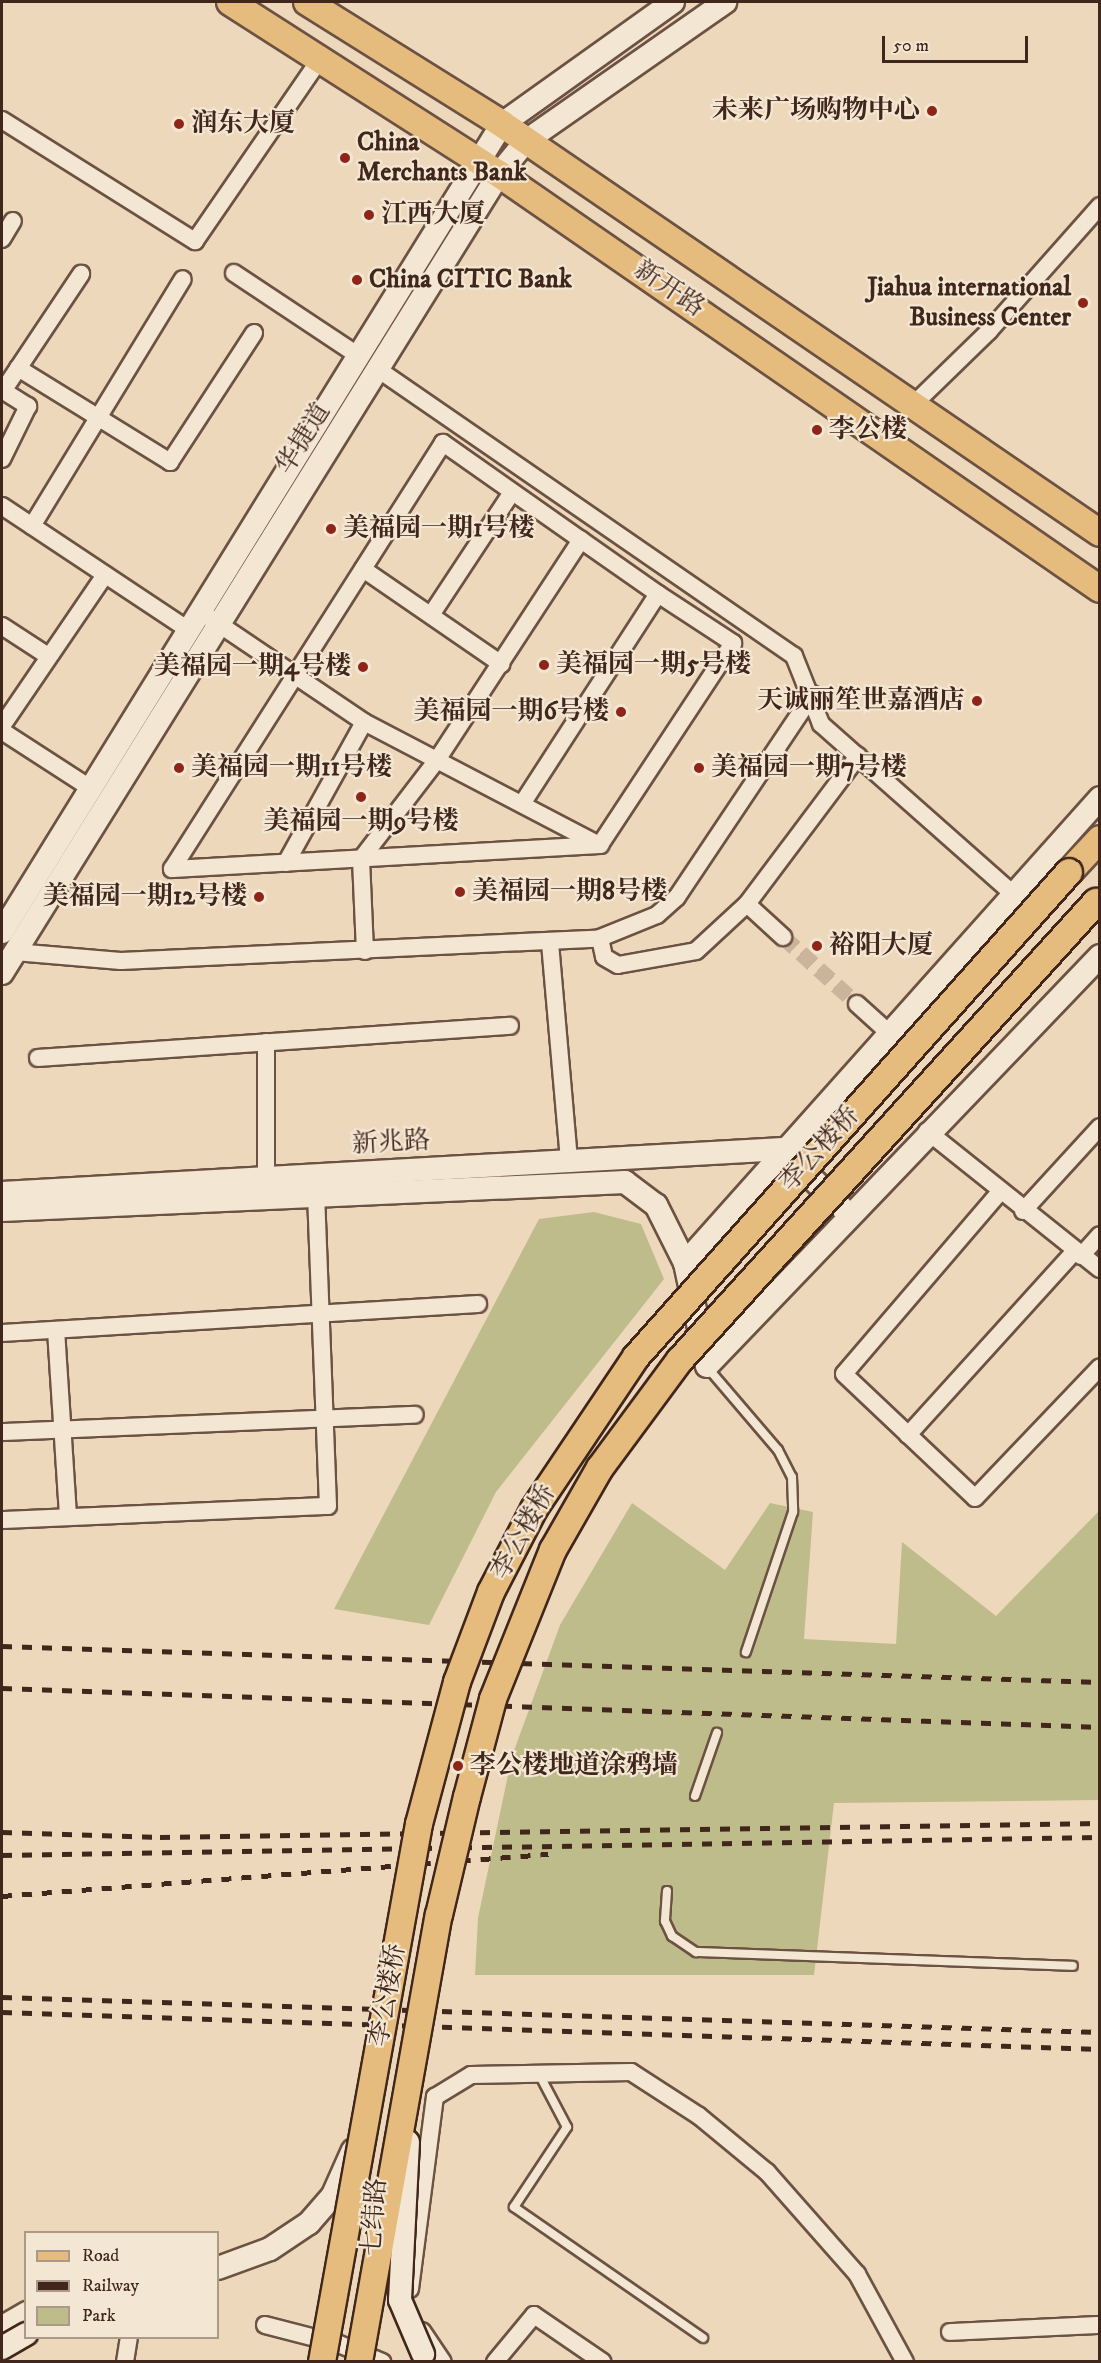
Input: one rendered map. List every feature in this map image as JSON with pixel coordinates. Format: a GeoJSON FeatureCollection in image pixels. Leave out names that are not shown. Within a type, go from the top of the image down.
{"type":"FeatureCollection","features":[{"type":"Feature","properties":{"kind":"main road","name":"新开路"},"geometry":{"type":"LineString","coordinates":[[230,2],[500,174],[1100,589]]}},
{"type":"Feature","properties":{"kind":"main road","name":"新开路"},"geometry":{"type":"LineString","coordinates":[[307,2],[502,124],[1100,533]]}},
{"type":"Feature","properties":{"kind":"main road","name":"李公楼桥"},"geometry":{"type":"LineString","coordinates":[[322,2361],[417,1835],[444,1727],[473,1635],[534,1509],[612,1391],[664,1323],[1100,839]]}},
{"type":"Feature","properties":{"kind":"main road","name":"李公楼桥"},"geometry":{"type":"LineString","coordinates":[[359,2361],[439,1915],[494,1699],[526,1611],[573,1513],[627,1427],[709,1325],[1098,900]]}},
{"type":"Feature","properties":{"kind":"street","name":"华捷道"},"geometry":{"type":"LineString","coordinates":[[2,932],[356,354],[502,124],[673,2]]}},
{"type":"Feature","properties":{"kind":"street","name":"华捷道"},"geometry":{"type":"LineString","coordinates":[[2,973],[222,625],[500,174],[526,141],[725,2]]}},
{"type":"Feature","properties":{"kind":"street"},"geometry":{"type":"LineString","coordinates":[[2,120],[195,241],[321,58]]}},
{"type":"Feature","properties":{"kind":"street"},"geometry":{"type":"LineString","coordinates":[[912,406],[989,331],[1100,206]]}},
{"type":"Feature","properties":{"kind":"street"},"geometry":{"type":"LineString","coordinates":[[2,239],[13,221]]}},
{"type":"Feature","properties":{"kind":"street"},"geometry":{"type":"LineString","coordinates":[[234,273],[356,354]]}},
{"type":"Feature","properties":{"kind":"street"},"geometry":{"type":"LineString","coordinates":[[2,459],[28,406],[2,391],[81,274]]}},
{"type":"Feature","properties":{"kind":"street"},"geometry":{"type":"LineString","coordinates":[[32,526],[183,279]]}},
{"type":"Feature","properties":{"kind":"street"},"geometry":{"type":"LineString","coordinates":[[18,368],[170,462],[254,333]]}},
{"type":"Feature","properties":{"kind":"street"},"geometry":{"type":"LineString","coordinates":[[379,370],[794,656],[813,694],[821,724],[1012,893]]}},
{"type":"Feature","properties":{"kind":"street"},"geometry":{"type":"LineString","coordinates":[[443,443],[510,495],[734,643],[600,845],[172,869],[293,674],[443,443]]}},
{"type":"Feature","properties":{"kind":"street"},"geometry":{"type":"LineString","coordinates":[[431,615],[510,495]]}},
{"type":"Feature","properties":{"kind":"street"},"geometry":{"type":"LineString","coordinates":[[2,506],[105,575],[193,620],[222,625],[364,722],[600,845]]}},
{"type":"Feature","properties":{"kind":"street"},"geometry":{"type":"LineString","coordinates":[[365,951],[361,859],[437,760],[581,540]]}},
{"type":"Feature","properties":{"kind":"street"},"geometry":{"type":"LineString","coordinates":[[363,569],[501,664]]}},
{"type":"Feature","properties":{"kind":"street"},"geometry":{"type":"LineString","coordinates":[[2,726],[105,575]]}},
{"type":"Feature","properties":{"kind":"street"},"geometry":{"type":"LineString","coordinates":[[522,804],[658,594]]}},
{"type":"Feature","properties":{"kind":"street"},"geometry":{"type":"LineString","coordinates":[[2,626],[48,656]]}},
{"type":"Feature","properties":{"kind":"street"},"geometry":{"type":"LineString","coordinates":[[15,952],[121,961],[550,943],[600,938],[657,915],[677,897],[813,694]]}},
{"type":"Feature","properties":{"kind":"street"},"geometry":{"type":"LineString","coordinates":[[286,863],[364,722]]}},
{"type":"Feature","properties":{"kind":"street"},"geometry":{"type":"LineString","coordinates":[[2,731],[90,788]]}},
{"type":"Feature","properties":{"kind":"street"},"geometry":{"type":"LineString","coordinates":[[600,938],[604,957],[618,965],[676,958],[696,951],[747,904],[858,756]]}},
{"type":"Feature","properties":{"kind":"street"},"geometry":{"type":"LineString","coordinates":[[685,1263],[783,1149],[1100,798]]}},
{"type":"Feature","properties":{"kind":"street"},"geometry":{"type":"LineString","coordinates":[[747,904],[783,937]]}},
{"type":"Feature","properties":{"kind":"street"},"geometry":{"type":"LineString","coordinates":[[550,943],[569,1162]]}},
{"type":"Feature","properties":{"kind":"street"},"geometry":{"type":"LineString","coordinates":[[707,1366],[927,1131],[1100,956]]}},
{"type":"Feature","properties":{"kind":"street"},"geometry":{"type":"LineString","coordinates":[[857,1004],[888,1032]]}},
{"type":"Feature","properties":{"kind":"street"},"geometry":{"type":"LineString","coordinates":[[38,1058],[510,1026]]}},
{"type":"Feature","properties":{"kind":"street"},"geometry":{"type":"LineString","coordinates":[[266,1042],[266,1178]]}},
{"type":"Feature","properties":{"kind":"street"},"geometry":{"type":"LineString","coordinates":[[1023,1211],[1100,1127]]}},
{"type":"Feature","properties":{"kind":"street"},"geometry":{"type":"LineString","coordinates":[[927,1131],[999,1193],[1100,1269]]}},
{"type":"Feature","properties":{"kind":"street"},"geometry":{"type":"LineString","coordinates":[[783,1149],[849,1215]]}},
{"type":"Feature","properties":{"kind":"street","name":"新兆路"},"geometry":{"type":"LineString","coordinates":[[2,1193],[783,1149]]}},
{"type":"Feature","properties":{"kind":"street","name":"新兆路"},"geometry":{"type":"LineString","coordinates":[[2,1210],[316,1193],[625,1182],[656,1205],[685,1263],[707,1366]]}},
{"type":"Feature","properties":{"kind":"street"},"geometry":{"type":"LineString","coordinates":[[2,1520],[328,1506],[316,1193]]}},
{"type":"Feature","properties":{"kind":"street"},"geometry":{"type":"LineString","coordinates":[[999,1193],[844,1374],[975,1498],[1100,1367]]}},
{"type":"Feature","properties":{"kind":"street"},"geometry":{"type":"LineString","coordinates":[[908,1436],[1078,1254],[1100,1235]]}},
{"type":"Feature","properties":{"kind":"street"},"geometry":{"type":"LineString","coordinates":[[2,1333],[478,1304]]}},
{"type":"Feature","properties":{"kind":"street"},"geometry":{"type":"LineString","coordinates":[[56,1330],[68,1517]]}},
{"type":"Feature","properties":{"kind":"street"},"geometry":{"type":"LineString","coordinates":[[2,1432],[415,1415]]}},
{"type":"Feature","properties":{"kind":"street","name":"七纬路"},"geometry":{"type":"LineString","coordinates":[[413,2070],[400,2300],[438,2361]]}},
{"type":"Feature","properties":{"kind":"street"},"geometry":{"type":"LineString","coordinates":[[408,2304],[435,2097],[471,2075],[631,2072],[699,2116],[767,2172],[857,2274],[905,2361]]}},
{"type":"Feature","properties":{"kind":"street"},"geometry":{"type":"LineString","coordinates":[[219,2268],[270,2249],[317,2215],[342,2179],[372,2092]]}},
{"type":"Feature","properties":{"kind":"street"},"geometry":{"type":"LineString","coordinates":[[390,2248],[408,2304],[438,2361]]}},
{"type":"Feature","properties":{"kind":"street"},"geometry":{"type":"LineString","coordinates":[[2,2324],[24,2311]]}},
{"type":"Feature","properties":{"kind":"street"},"geometry":{"type":"LineString","coordinates":[[495,2361],[534,2315],[603,2361]]}},
{"type":"Feature","properties":{"kind":"street"},"geometry":{"type":"LineString","coordinates":[[265,2325],[339,2344],[382,2361]]}},
{"type":"Feature","properties":{"kind":"street"},"geometry":{"type":"LineString","coordinates":[[950,2332],[1100,2325]]}},
{"type":"Feature","properties":{"kind":"street"},"geometry":{"type":"LineString","coordinates":[[2,2348],[24,2335]]}},
{"type":"Feature","properties":{"kind":"street"},"geometry":{"type":"LineString","coordinates":[[124,2361],[129,2339]]}},
{"type":"Feature","properties":{"kind":"lane"},"geometry":{"type":"LineString","coordinates":[[707,1366],[778,1450],[792,1477],[793,1512],[746,1652]]}},
{"type":"Feature","properties":{"kind":"lane"},"geometry":{"type":"LineString","coordinates":[[695,1797],[717,1733]]}},
{"type":"Feature","properties":{"kind":"lane"},"geometry":{"type":"LineString","coordinates":[[666,1892],[665,1921],[672,1936],[696,1952],[1073,1966]]}},
{"type":"Feature","properties":{"kind":"lane"},"geometry":{"type":"LineString","coordinates":[[539,2073],[567,2127],[514,2207],[703,2338]]}},
{"type":"Feature","properties":{"kind":"green space"},"geometry":{"type":"Polygon","coordinates":[[[594,1212],[641,1224],[664,1279],[496,1492],[429,1625],[334,1609],[539,1219],[594,1212]]]}},
{"type":"Feature","properties":{"kind":"green space"},"geometry":{"type":"Polygon","coordinates":[[[632,1503],[725,1570],[770,1503],[813,1512],[804,1639],[896,1644],[902,1542],[996,1616],[1099,1511],[1099,1800],[834,1803],[814,1975],[475,1975],[478,1918],[512,1756],[560,1625],[632,1503]]]}},
{"type":"Feature","properties":{"kind":"tunnel"},"geometry":{"type":"LineString","coordinates":[[783,937],[857,1004]]}},
{"type":"Feature","properties":{"kind":"railway"},"geometry":{"type":"LineString","coordinates":[[2,1646],[1100,1682]]}},
{"type":"Feature","properties":{"kind":"railway"},"geometry":{"type":"LineString","coordinates":[[2,1688],[1100,1727]]}},
{"type":"Feature","properties":{"kind":"railway"},"geometry":{"type":"LineString","coordinates":[[2,1832],[160,1837],[1100,1823]]}},
{"type":"Feature","properties":{"kind":"railway"},"geometry":{"type":"LineString","coordinates":[[2,1855],[1100,1837]]}},
{"type":"Feature","properties":{"kind":"railway"},"geometry":{"type":"LineString","coordinates":[[2,1896],[548,1854]]}},
{"type":"Feature","properties":{"kind":"railway"},"geometry":{"type":"LineString","coordinates":[[2,1997],[1100,2032]]}},
{"type":"Feature","properties":{"kind":"railway"},"geometry":{"type":"LineString","coordinates":[[2,2012],[1100,2049]]}},
{"type":"Feature","properties":{"kind":"place","name":"未来广场购物中心"},"geometry":{"type":"Point","coordinates":[932,111]}},
{"type":"Feature","properties":{"kind":"place","name":"润东大厦"},"geometry":{"type":"Point","coordinates":[179,124]}},
{"type":"Feature","properties":{"kind":"place","name":"China Merchants Bank"},"geometry":{"type":"Point","coordinates":[345,158]}},
{"type":"Feature","properties":{"kind":"place","name":"江西大厦"},"geometry":{"type":"Point","coordinates":[369,215]}},
{"type":"Feature","properties":{"kind":"place","name":"China CITIC Bank"},"geometry":{"type":"Point","coordinates":[357,280]}},
{"type":"Feature","properties":{"kind":"place","name":"Jiahua international Business Center"},"geometry":{"type":"Point","coordinates":[1083,303]}},
{"type":"Feature","properties":{"kind":"place","name":"李公楼"},"geometry":{"type":"Point","coordinates":[817,430]}},
{"type":"Feature","properties":{"kind":"place","name":"美福园一期1号楼"},"geometry":{"type":"Point","coordinates":[331,529]}},
{"type":"Feature","properties":{"kind":"place","name":"美福园一期5号楼"},"geometry":{"type":"Point","coordinates":[544,665]}},
{"type":"Feature","properties":{"kind":"place","name":"美福园一期4号楼"},"geometry":{"type":"Point","coordinates":[363,667]}},
{"type":"Feature","properties":{"kind":"place","name":"天诚丽笙世嘉酒店"},"geometry":{"type":"Point","coordinates":[977,701]}},
{"type":"Feature","properties":{"kind":"place","name":"美福园一期6号楼"},"geometry":{"type":"Point","coordinates":[621,712]}},
{"type":"Feature","properties":{"kind":"place","name":"美福园一期11号楼"},"geometry":{"type":"Point","coordinates":[179,768]}},
{"type":"Feature","properties":{"kind":"place","name":"美福园一期7号楼"},"geometry":{"type":"Point","coordinates":[699,768]}},
{"type":"Feature","properties":{"kind":"place","name":"美福园一期9号楼"},"geometry":{"type":"Point","coordinates":[361,797]}},
{"type":"Feature","properties":{"kind":"place","name":"美福园一期8号楼"},"geometry":{"type":"Point","coordinates":[460,892]}},
{"type":"Feature","properties":{"kind":"place","name":"美福园一期12号楼"},"geometry":{"type":"Point","coordinates":[259,897]}},
{"type":"Feature","properties":{"kind":"place","name":"裕阳大厦"},"geometry":{"type":"Point","coordinates":[817,946]}},
{"type":"Feature","properties":{"kind":"place","name":"李公楼地道涂鸦墙"},"geometry":{"type":"Point","coordinates":[458,1766]}}]}
